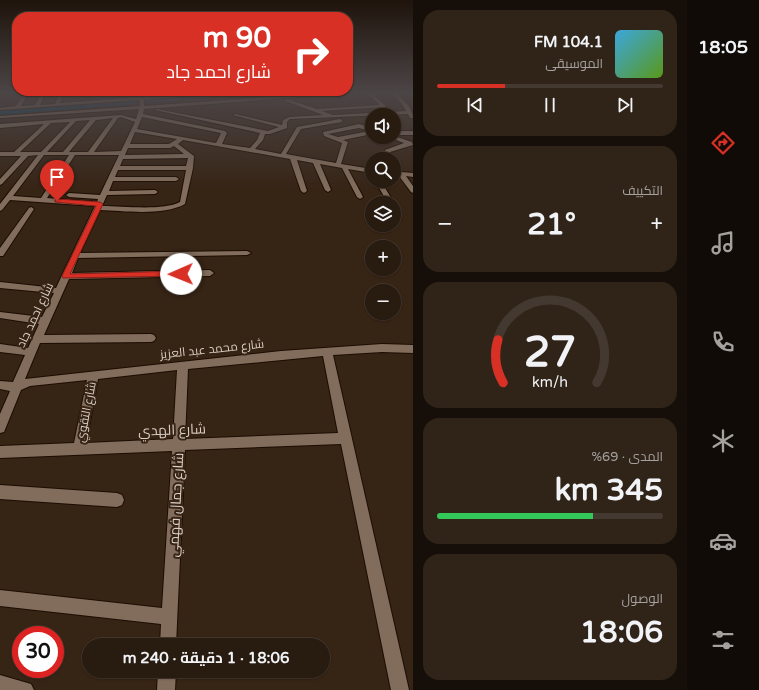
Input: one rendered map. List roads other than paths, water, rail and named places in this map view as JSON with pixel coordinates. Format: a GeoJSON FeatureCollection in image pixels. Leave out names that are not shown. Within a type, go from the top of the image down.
{"type":"FeatureCollection","features":[{"type":"Feature","properties":{"kind":"street"},"geometry":{"type":"LineString","coordinates":[[0,126],[22,124]]}},
{"type":"Feature","properties":{"kind":"street"},"geometry":{"type":"LineString","coordinates":[[16,154],[46,124]]}},
{"type":"Feature","properties":{"kind":"street"},"geometry":{"type":"LineString","coordinates":[[0,209],[42,154],[70,124]]}},
{"type":"Feature","properties":{"kind":"street"},"geometry":{"type":"LineString","coordinates":[[65,153],[90,124]]}},
{"type":"Feature","properties":{"kind":"street"},"geometry":{"type":"LineString","coordinates":[[90,153],[111,124]]}},
{"type":"Feature","properties":{"kind":"street","name":"شارع احمد جاد"},"geometry":{"type":"LineString","coordinates":[[0,428],[36,340],[65,276],[102,201],[134,124]]}},
{"type":"Feature","properties":{"kind":"street"},"geometry":{"type":"LineString","coordinates":[[69,195],[102,201],[167,208],[180,206],[184,203],[191,156],[178,140],[155,124]]}},
{"type":"Feature","properties":{"kind":"street"},"geometry":{"type":"LineString","coordinates":[[177,124],[224,133],[218,145]]}},
{"type":"Feature","properties":{"kind":"street"},"geometry":{"type":"LineString","coordinates":[[225,124],[270,133],[284,127]]}},
{"type":"Feature","properties":{"kind":"street"},"geometry":{"type":"LineString","coordinates":[[273,124],[297,131]]}},
{"type":"Feature","properties":{"kind":"street"},"geometry":{"type":"LineString","coordinates":[[282,156],[297,131],[302,127],[316,124]]}},
{"type":"Feature","properties":{"kind":"street"},"geometry":{"type":"LineString","coordinates":[[354,124],[365,128]]}},
{"type":"Feature","properties":{"kind":"street"},"geometry":{"type":"LineString","coordinates":[[359,126],[324,134],[345,142],[341,166],[360,197]]}},
{"type":"Feature","properties":{"kind":"street"},"geometry":{"type":"LineString","coordinates":[[199,142],[207,129]]}},
{"type":"Feature","properties":{"kind":"street"},"geometry":{"type":"LineString","coordinates":[[251,151],[260,140],[263,132]]}},
{"type":"Feature","properties":{"kind":"street"},"geometry":{"type":"LineString","coordinates":[[338,139],[365,133]]}},
{"type":"Feature","properties":{"kind":"street"},"geometry":{"type":"LineString","coordinates":[[401,133],[413,133]]}},
{"type":"Feature","properties":{"kind":"street"},"geometry":{"type":"LineString","coordinates":[[123,152],[168,146],[178,140],[218,145],[365,170]]}},
{"type":"Feature","properties":{"kind":"street"},"geometry":{"type":"LineString","coordinates":[[401,140],[411,144]]}},
{"type":"Feature","properties":{"kind":"street"},"geometry":{"type":"LineString","coordinates":[[387,152],[411,144]]}},
{"type":"Feature","properties":{"kind":"street"},"geometry":{"type":"LineString","coordinates":[[0,155],[123,152],[191,156]]}},
{"type":"Feature","properties":{"kind":"street"},"geometry":{"type":"LineString","coordinates":[[43,200],[73,153]]}},
{"type":"Feature","properties":{"kind":"street"},"geometry":{"type":"LineString","coordinates":[[0,183],[26,154]]}},
{"type":"Feature","properties":{"kind":"street"},"geometry":{"type":"LineString","coordinates":[[293,158],[304,190]]}},
{"type":"Feature","properties":{"kind":"street"},"geometry":{"type":"LineString","coordinates":[[316,162],[328,190]]}},
{"type":"Feature","properties":{"kind":"street"},"geometry":{"type":"LineString","coordinates":[[116,168],[190,168]]}},
{"type":"Feature","properties":{"kind":"street"},"geometry":{"type":"LineString","coordinates":[[401,174],[413,175]]}},
{"type":"Feature","properties":{"kind":"street"},"geometry":{"type":"LineString","coordinates":[[401,178],[413,191]]}},
{"type":"Feature","properties":{"kind":"street"},"geometry":{"type":"LineString","coordinates":[[111,179],[176,179]]}},
{"type":"Feature","properties":{"kind":"street"},"geometry":{"type":"LineString","coordinates":[[9,198],[102,201],[155,192]]}},
{"type":"Feature","properties":{"kind":"street"},"geometry":{"type":"LineString","coordinates":[[0,254],[31,209]]}},
{"type":"Feature","properties":{"kind":"street"},"geometry":{"type":"LineString","coordinates":[[75,256],[247,253]]}},
{"type":"Feature","properties":{"kind":"street"},"geometry":{"type":"LineString","coordinates":[[65,276],[210,273]]}},
{"type":"Feature","properties":{"kind":"street"},"geometry":{"type":"LineString","coordinates":[[0,284],[59,291]]}},
{"type":"Feature","properties":{"kind":"street"},"geometry":{"type":"LineString","coordinates":[[0,316],[45,321]]}},
{"type":"Feature","properties":{"kind":"street"},"geometry":{"type":"LineString","coordinates":[[36,340],[152,338]]}},
{"type":"Feature","properties":{"kind":"street"},"geometry":{"type":"LineString","coordinates":[[0,348],[31,352]]}},
{"type":"Feature","properties":{"kind":"street","name":"شارع محمد عبد العزيز"},"geometry":{"type":"LineString","coordinates":[[16,387],[30,382],[240,359],[382,348],[413,349]]}},
{"type":"Feature","properties":{"kind":"street"},"geometry":{"type":"LineString","coordinates":[[327,352],[400,690]]}},
{"type":"Feature","properties":{"kind":"street","name":"شارع جمال فهمي"},"geometry":{"type":"LineString","coordinates":[[169,638],[183,366]]}},
{"type":"Feature","properties":{"kind":"street","name":"شارع التقوي"},"geometry":{"type":"LineString","coordinates":[[79,448],[93,375]]}},
{"type":"Feature","properties":{"kind":"street"},"geometry":{"type":"LineString","coordinates":[[0,385],[16,387]]}},
{"type":"Feature","properties":{"kind":"street","name":"شارع الهدي"},"geometry":{"type":"LineString","coordinates":[[0,452],[345,438]]}},
{"type":"Feature","properties":{"kind":"street"},"geometry":{"type":"LineString","coordinates":[[0,492],[117,500]]}},
{"type":"Feature","properties":{"kind":"street"},"geometry":{"type":"LineString","coordinates":[[0,598],[170,618]]}},
{"type":"Feature","properties":{"kind":"street"},"geometry":{"type":"LineString","coordinates":[[166,690],[167,678]]}},
{"type":"Feature","properties":{"kind":"street"},"geometry":{"type":"LineString","coordinates":[[0,684],[25,690]]}}]}
